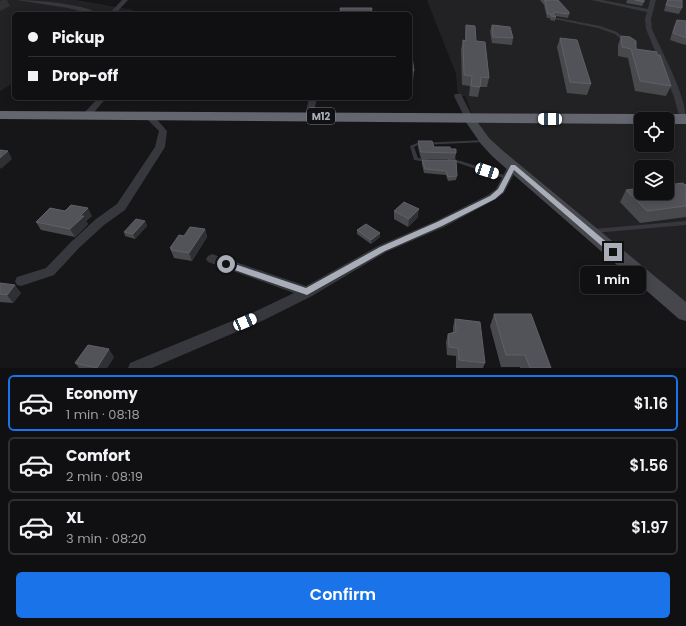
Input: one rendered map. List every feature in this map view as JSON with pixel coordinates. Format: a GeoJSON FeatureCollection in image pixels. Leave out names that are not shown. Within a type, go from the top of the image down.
{"type":"FeatureCollection","features":[{"type":"Feature","properties":{"kind":"highway","name":"M12"},"geometry":{"type":"LineString","coordinates":[[0,115],[634,119]]}},
{"type":"Feature","properties":{"kind":"highway"},"geometry":{"type":"LineString","coordinates":[[674,119],[685,120]]}},
{"type":"Feature","properties":{"kind":"street"},"geometry":{"type":"LineString","coordinates":[[20,0],[68,6],[90,12]]}},
{"type":"Feature","properties":{"kind":"street"},"geometry":{"type":"LineString","coordinates":[[114,12],[125,0]]}},
{"type":"Feature","properties":{"kind":"street"},"geometry":{"type":"LineString","coordinates":[[594,0],[649,11]]}},
{"type":"Feature","properties":{"kind":"street"},"geometry":{"type":"LineString","coordinates":[[653,0],[649,11],[649,29],[659,57],[678,97],[685,120]]}},
{"type":"Feature","properties":{"kind":"street"},"geometry":{"type":"LineString","coordinates":[[458,96],[469,118],[485,141],[511,172],[589,232],[686,313]]}},
{"type":"Feature","properties":{"kind":"street"},"geometry":{"type":"LineString","coordinates":[[87,115],[100,100]]}},
{"type":"Feature","properties":{"kind":"street"},"geometry":{"type":"LineString","coordinates":[[309,116],[313,100]]}},
{"type":"Feature","properties":{"kind":"street"},"geometry":{"type":"LineString","coordinates":[[21,281],[50,272],[90,231],[121,207],[160,147],[163,131],[149,116]]}},
{"type":"Feature","properties":{"kind":"street"},"geometry":{"type":"LineString","coordinates":[[135,368],[259,316],[307,292],[382,249],[440,224],[492,197],[500,191],[511,172]]}},
{"type":"Feature","properties":{"kind":"street"},"geometry":{"type":"LineString","coordinates":[[212,259],[307,292]]}},
{"type":"Feature","properties":{"kind":"lane"},"geometry":{"type":"LineString","coordinates":[[554,18],[599,27],[616,33],[627,43]]}},
{"type":"Feature","properties":{"kind":"lane"},"geometry":{"type":"LineString","coordinates":[[431,161],[416,159],[412,146],[417,144],[485,141]]}},
{"type":"Feature","properties":{"kind":"lane"},"geometry":{"type":"LineString","coordinates":[[446,160],[511,172]]}},
{"type":"Feature","properties":{"kind":"lane"},"geometry":{"type":"LineString","coordinates":[[589,232],[686,223]]}},
{"type":"Feature","properties":{"kind":"shaded area"},"geometry":{"type":"Polygon","coordinates":[[[0,0],[76,0],[134,10],[130,12],[12,12],[12,84],[0,91],[0,0]]]}},
{"type":"Feature","properties":{"kind":"shaded area"},"geometry":{"type":"Polygon","coordinates":[[[427,0],[686,0],[686,304],[478,131],[465,96],[458,96],[456,74],[427,0]]]}},
{"type":"Feature","properties":{"kind":"building"},"geometry":{"type":"Polygon","coordinates":[[[544,0],[558,0],[569,12],[569,14],[554,12],[553,14],[556,17],[551,16],[551,14],[548,14],[544,0]]]}},
{"type":"Feature","properties":{"kind":"building"},"geometry":{"type":"Polygon","coordinates":[[[668,0],[682,0],[682,8],[666,5],[668,0]]]}},
{"type":"Feature","properties":{"kind":"building"},"geometry":{"type":"Polygon","coordinates":[[[340,8],[372,8],[371,12],[341,12],[340,8]]]}},
{"type":"Feature","properties":{"kind":"building"},"geometry":{"type":"Polygon","coordinates":[[[677,20],[686,21],[686,38],[673,33],[677,20]]]}},
{"type":"Feature","properties":{"kind":"building"},"geometry":{"type":"Polygon","coordinates":[[[466,25],[475,26],[476,41],[485,42],[489,78],[481,77],[480,87],[471,86],[472,76],[464,75],[463,40],[466,41],[466,25]]]}},
{"type":"Feature","properties":{"kind":"building"},"geometry":{"type":"Polygon","coordinates":[[[492,25],[510,27],[513,38],[493,37],[492,25]]]}},
{"type":"Feature","properties":{"kind":"building"},"geometry":{"type":"Polygon","coordinates":[[[621,36],[630,37],[636,41],[636,49],[657,52],[657,55],[660,55],[671,86],[640,81],[631,49],[622,47],[621,36]]]}},
{"type":"Feature","properties":{"kind":"building"},"geometry":{"type":"Polygon","coordinates":[[[560,38],[577,40],[591,84],[570,82],[560,38]]]}},
{"type":"Feature","properties":{"kind":"building"},"geometry":{"type":"Polygon","coordinates":[[[412,57],[414,71],[412,71],[412,57]]]}},
{"type":"Feature","properties":{"kind":"building"},"geometry":{"type":"Polygon","coordinates":[[[418,141],[432,141],[434,147],[450,147],[451,149],[456,149],[456,153],[421,152],[418,141]]]}},
{"type":"Feature","properties":{"kind":"building"},"geometry":{"type":"Polygon","coordinates":[[[0,150],[8,151],[0,158],[0,150]]]}},
{"type":"Feature","properties":{"kind":"building"},"geometry":{"type":"Polygon","coordinates":[[[422,160],[456,160],[457,176],[448,177],[446,171],[425,169],[422,160]]]}},
{"type":"Feature","properties":{"kind":"building"},"geometry":{"type":"Polygon","coordinates":[[[674,184],[686,184],[686,206],[647,211],[636,200],[674,200],[674,184]]]}},
{"type":"Feature","properties":{"kind":"building"},"geometry":{"type":"Polygon","coordinates":[[[634,189],[634,198],[626,190],[634,189]]]}},
{"type":"Feature","properties":{"kind":"building"},"geometry":{"type":"Polygon","coordinates":[[[404,202],[419,209],[409,219],[394,211],[404,202]]]}},
{"type":"Feature","properties":{"kind":"building"},"geometry":{"type":"Polygon","coordinates":[[[71,205],[88,208],[80,216],[84,216],[70,229],[36,222],[50,208],[65,211],[71,205]]]}},
{"type":"Feature","properties":{"kind":"building"},"geometry":{"type":"Polygon","coordinates":[[[136,219],[145,221],[133,234],[124,232],[136,219]]]}},
{"type":"Feature","properties":{"kind":"building"},"geometry":{"type":"Polygon","coordinates":[[[366,224],[380,233],[371,240],[357,230],[366,224]]]}},
{"type":"Feature","properties":{"kind":"building"},"geometry":{"type":"Polygon","coordinates":[[[190,227],[205,229],[189,253],[171,250],[172,248],[170,248],[179,235],[184,236],[190,227]]]}},
{"type":"Feature","properties":{"kind":"building"},"geometry":{"type":"Polygon","coordinates":[[[0,283],[15,285],[7,295],[0,294],[0,283]]]}},
{"type":"Feature","properties":{"kind":"building"},"geometry":{"type":"Polygon","coordinates":[[[494,314],[531,314],[551,368],[530,368],[525,355],[506,355],[494,314]]]}},
{"type":"Feature","properties":{"kind":"building"},"geometry":{"type":"Polygon","coordinates":[[[455,319],[480,322],[485,363],[459,360],[458,348],[449,347],[448,334],[456,332],[455,319]]]}},
{"type":"Feature","properties":{"kind":"building"},"geometry":{"type":"Polygon","coordinates":[[[88,345],[109,349],[97,368],[75,363],[88,345]]]}},
{"type":"Feature","properties":{"kind":"route"},"geometry":{"type":"LineString","coordinates":[[226,264],[307,292],[382,249],[440,224],[481,204],[500,191],[505,184],[513,166],[613,252]]}}]}
